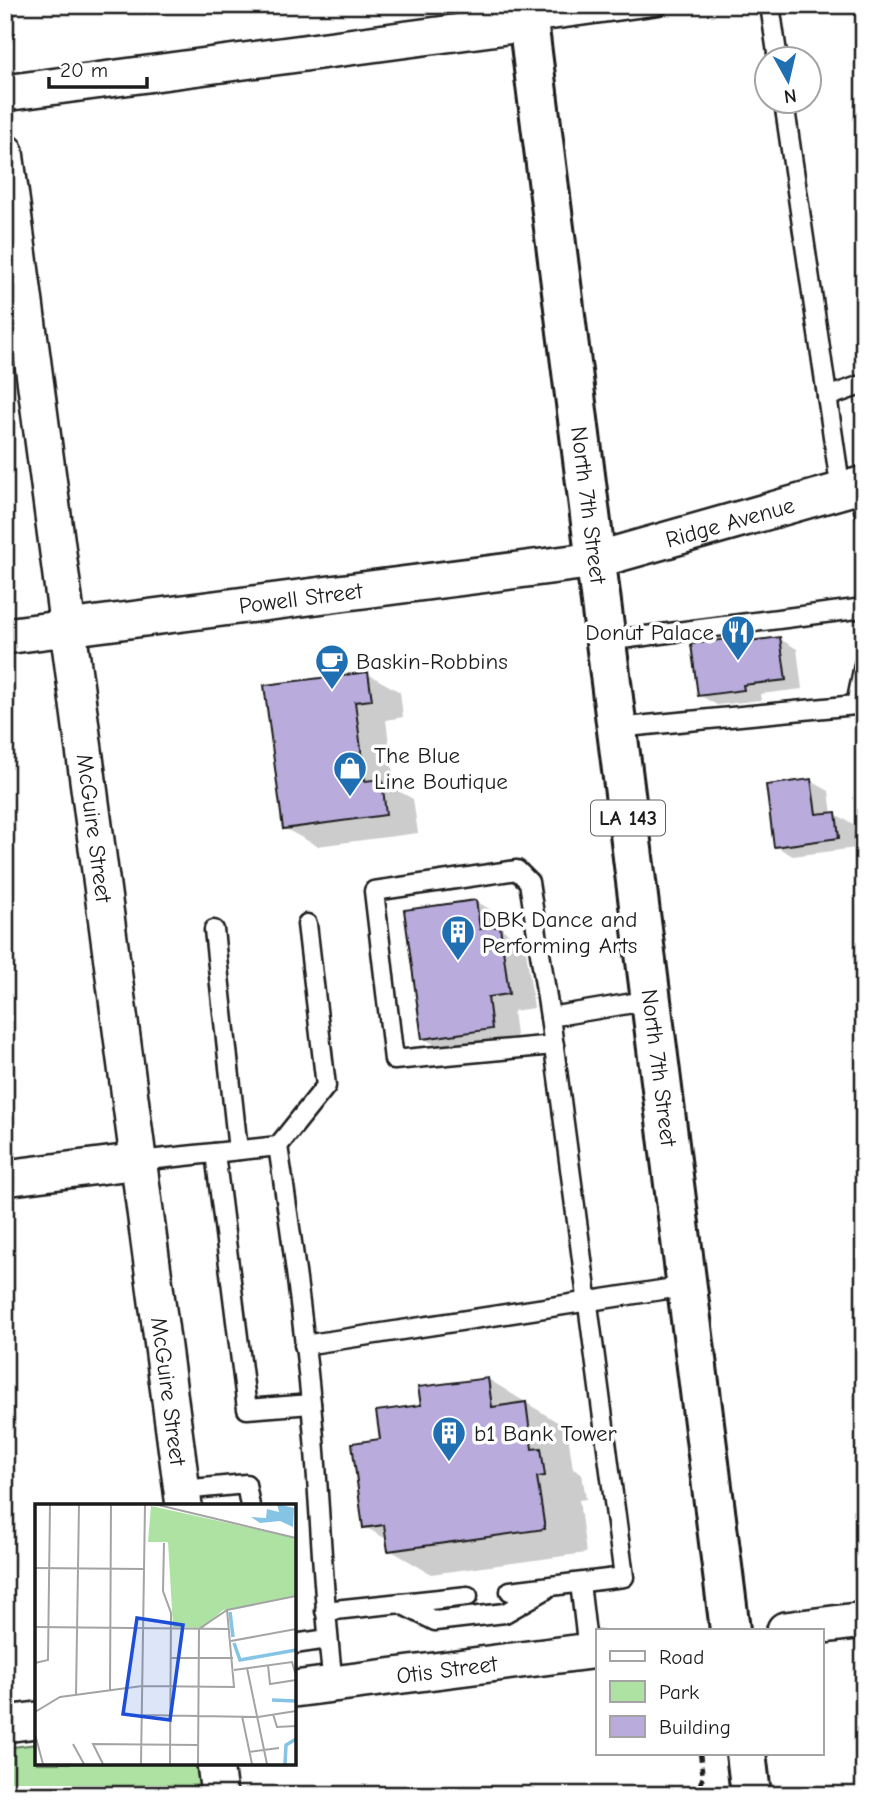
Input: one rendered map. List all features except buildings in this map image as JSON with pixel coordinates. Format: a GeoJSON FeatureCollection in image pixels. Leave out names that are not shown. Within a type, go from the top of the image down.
{"type":"FeatureCollection","features":[{"type":"Feature","properties":{"kind":"main road","name":"North 7th Street"},"geometry":{"type":"LineString","coordinates":[[527,14],[730,1629]]}},
{"type":"Feature","properties":{"kind":"main road"},"geometry":{"type":"LineString","coordinates":[[746,1755],[751,1795]]}},
{"type":"Feature","properties":{"kind":"street"},"geometry":{"type":"LineString","coordinates":[[5,93],[527,14]]}},
{"type":"Feature","properties":{"kind":"street","name":"McGuire Street"},"geometry":{"type":"LineString","coordinates":[[5,152],[183,1498]]}},
{"type":"Feature","properties":{"kind":"street","name":"Ridge Avenue"},"geometry":{"type":"LineString","coordinates":[[596,560],[857,493]]}},
{"type":"Feature","properties":{"kind":"street","name":"Powell Street"},"geometry":{"type":"LineString","coordinates":[[5,636],[596,560]]}},
{"type":"Feature","properties":{"kind":"street"},"geometry":{"type":"LineString","coordinates":[[5,1178],[139,1161]]}},
{"type":"Feature","properties":{"kind":"street"},"geometry":{"type":"LineString","coordinates":[[793,1629],[864,1620]]}},
{"type":"Feature","properties":{"kind":"street","name":"Otis Street"},"geometry":{"type":"LineString","coordinates":[[296,1689],[593,1650]]}},
{"type":"Feature","properties":{"kind":"street"},"geometry":{"type":"LineString","coordinates":[[5,1724],[35,1720]]}},
{"type":"Feature","properties":{"kind":"street"},"geometry":{"type":"LineString","coordinates":[[215,1765],[219,1795]]}},
{"type":"Feature","properties":{"kind":"lane"},"geometry":{"type":"LineString","coordinates":[[527,14],[658,5]]}},
{"type":"Feature","properties":{"kind":"lane"},"geometry":{"type":"LineString","coordinates":[[770,5],[776,46]]}},
{"type":"Feature","properties":{"kind":"lane"},"geometry":{"type":"LineString","coordinates":[[786,116],[827,397],[857,493]]}},
{"type":"Feature","properties":{"kind":"lane"},"geometry":{"type":"LineString","coordinates":[[827,397],[864,384]]}},
{"type":"Feature","properties":{"kind":"lane"},"geometry":{"type":"LineString","coordinates":[[606,641],[864,608]]}},
{"type":"Feature","properties":{"kind":"lane"},"geometry":{"type":"LineString","coordinates":[[617,728],[856,705],[864,665]]}},
{"type":"Feature","properties":{"kind":"lane"},"geometry":{"type":"LineString","coordinates":[[510,1591],[624,1577],[554,1045],[529,882],[517,870],[374,891],[394,1060],[554,1045]]}},
{"type":"Feature","properties":{"kind":"lane"},"geometry":{"type":"LineString","coordinates":[[139,1161],[278,1146],[326,1086],[307,924]]}},
{"type":"Feature","properties":{"kind":"lane"},"geometry":{"type":"LineString","coordinates":[[214,930],[238,1150]]}},
{"type":"Feature","properties":{"kind":"lane"},"geometry":{"type":"LineString","coordinates":[[550,1017],[651,1000]]}},
{"type":"Feature","properties":{"kind":"lane"},"geometry":{"type":"LineString","coordinates":[[278,1146],[296,1261],[312,1404],[325,1611],[333,1684]]}},
{"type":"Feature","properties":{"kind":"lane"},"geometry":{"type":"LineString","coordinates":[[215,1153],[247,1409],[312,1404]]}},
{"type":"Feature","properties":{"kind":"lane"},"geometry":{"type":"LineString","coordinates":[[304,1345],[687,1286]]}},
{"type":"Feature","properties":{"kind":"lane"},"geometry":{"type":"LineString","coordinates":[[183,1498],[246,1484],[250,1504]]}},
{"type":"Feature","properties":{"kind":"lane"},"geometry":{"type":"LineString","coordinates":[[580,1583],[593,1650]]}},
{"type":"Feature","properties":{"kind":"lane"},"geometry":{"type":"LineString","coordinates":[[401,1604],[435,1620],[505,1613],[551,1587]]}},
{"type":"Feature","properties":{"kind":"lane"},"geometry":{"type":"LineString","coordinates":[[325,1611],[468,1596]]}},
{"type":"Feature","properties":{"kind":"lane"},"geometry":{"type":"LineString","coordinates":[[296,1644],[328,1639]]}},
{"type":"Feature","properties":{"kind":"path"},"geometry":{"type":"LineString","coordinates":[[695,1795],[703,1777],[700,1755]]}},
{"type":"Feature","properties":{"kind":"green space"},"geometry":{"type":"Polygon","coordinates":[[[35,1744],[35,1765],[196,1765],[201,1795],[5,1795],[5,1748],[35,1744]]]}},
{"type":"Feature","properties":{"kind":"place","name":"Donut Palace"},"geometry":{"type":"Point","coordinates":[738,662]}},
{"type":"Feature","properties":{"kind":"place","name":"Baskin-Robbins"},"geometry":{"type":"Point","coordinates":[332,691]}},
{"type":"Feature","properties":{"kind":"place","name":"The Blue Line Boutique"},"geometry":{"type":"Point","coordinates":[350,798]}},
{"type":"Feature","properties":{"kind":"place","name":"DBK Dance and Performing Arts"},"geometry":{"type":"Point","coordinates":[458,962]}},
{"type":"Feature","properties":{"kind":"place","name":"b1 Bank Tower"},"geometry":{"type":"Point","coordinates":[449,1463]}}]}
